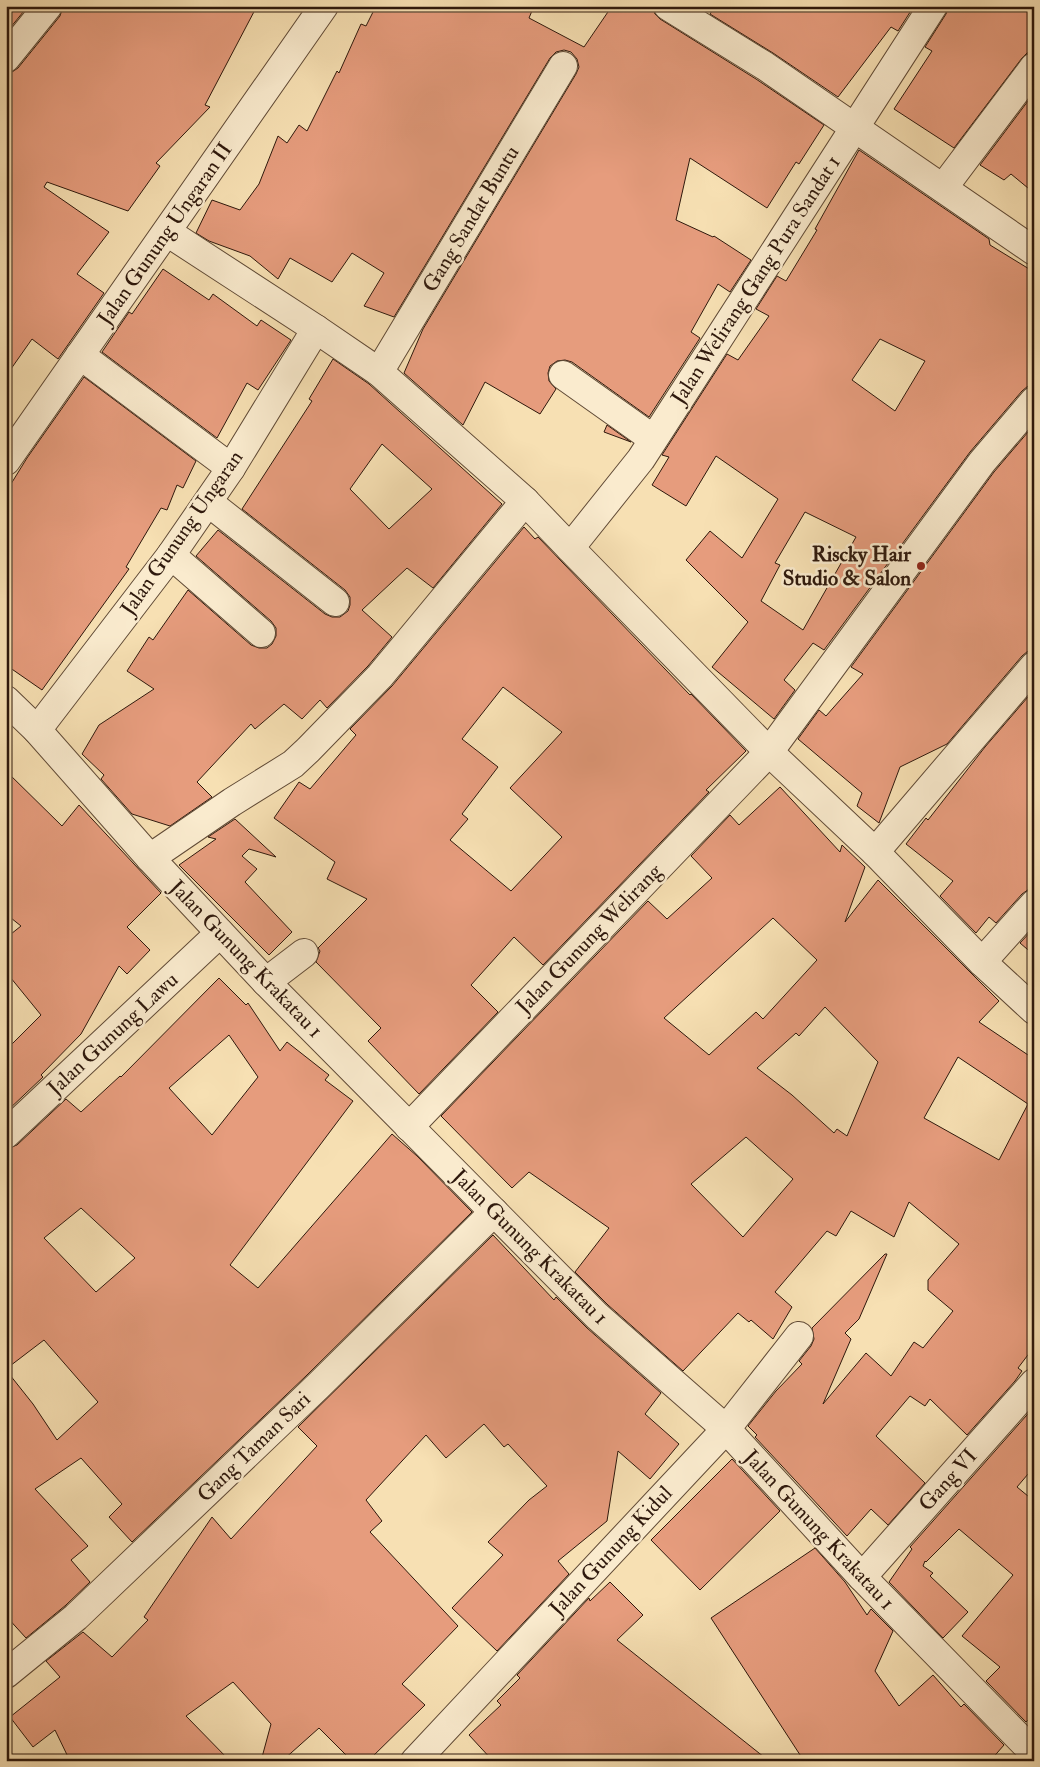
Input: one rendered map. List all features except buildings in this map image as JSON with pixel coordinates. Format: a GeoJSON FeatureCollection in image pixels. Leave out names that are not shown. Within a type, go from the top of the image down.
{"type":"FeatureCollection","features":[{"type":"Feature","properties":{"kind":"street"},"geometry":{"type":"LineString","coordinates":[[6,58],[48,6]]}},
{"type":"Feature","properties":{"kind":"street","name":"Jalan Gunung Ungaran II"},"geometry":{"type":"LineString","coordinates":[[6,461],[324,6]]}},
{"type":"Feature","properties":{"kind":"street"},"geometry":{"type":"LineString","coordinates":[[668,6],[765,66],[1034,251]]}},
{"type":"Feature","properties":{"kind":"street","name":"Jalan Welirang Gang Pura Sandat 1"},"geometry":{"type":"LineString","coordinates":[[570,548],[641,459],[933,6]]}},
{"type":"Feature","properties":{"kind":"street","name":"Gang Sandat Buntu"},"geometry":{"type":"LineString","coordinates":[[379,372],[563,66]]}},
{"type":"Feature","properties":{"kind":"street"},"geometry":{"type":"LineString","coordinates":[[943,188],[1034,67]]}},
{"type":"Feature","properties":{"kind":"street"},"geometry":{"type":"LineString","coordinates":[[167,232],[379,372],[525,501],[769,752],[875,852],[982,962],[1034,1010]]}},
{"type":"Feature","properties":{"kind":"street","name":"Jalan Gunung Ungaran"},"geometry":{"type":"LineString","coordinates":[[37,730],[171,555],[208,502],[231,468],[316,329]]}},
{"type":"Feature","properties":{"kind":"street"},"geometry":{"type":"LineString","coordinates":[[80,355],[231,468]]}},
{"type":"Feature","properties":{"kind":"street"},"geometry":{"type":"LineString","coordinates":[[563,375],[650,436]]}},
{"type":"Feature","properties":{"kind":"street","name":"Jalan Gunung Welirang"},"geometry":{"type":"LineString","coordinates":[[409,1126],[769,752],[982,462],[1034,401]]}},
{"type":"Feature","properties":{"kind":"street"},"geometry":{"type":"LineString","coordinates":[[150,858],[232,802],[293,764],[308,750],[380,676],[525,501]]}},
{"type":"Feature","properties":{"kind":"street"},"geometry":{"type":"LineString","coordinates":[[208,502],[335,602]]}},
{"type":"Feature","properties":{"kind":"street"},"geometry":{"type":"LineString","coordinates":[[171,555],[261,633]]}},
{"type":"Feature","properties":{"kind":"street"},"geometry":{"type":"LineString","coordinates":[[875,852],[1034,666]]}},
{"type":"Feature","properties":{"kind":"street","name":"Jalan Gunung Krakatau 1"},"geometry":{"type":"LineString","coordinates":[[6,700],[37,730],[150,858],[266,982],[598,1316],[726,1428],[862,1577],[1034,1753]]}},
{"type":"Feature","properties":{"kind":"street"},"geometry":{"type":"LineString","coordinates":[[982,962],[1034,904]]}},
{"type":"Feature","properties":{"kind":"street","name":"Jalan Gunung Lawu"},"geometry":{"type":"LineString","coordinates":[[6,1134],[220,933]]}},
{"type":"Feature","properties":{"kind":"street"},"geometry":{"type":"LineString","coordinates":[[266,982],[304,953]]}},
{"type":"Feature","properties":{"kind":"street","name":"Gang Taman Sari"},"geometry":{"type":"LineString","coordinates":[[6,1674],[76,1617],[318,1386],[494,1212]]}},
{"type":"Feature","properties":{"kind":"street","name":"Jalan Gunung Kidul"},"geometry":{"type":"LineString","coordinates":[[416,1761],[726,1428],[799,1336]]}},
{"type":"Feature","properties":{"kind":"street","name":"Gang VI"},"geometry":{"type":"LineString","coordinates":[[862,1577],[1034,1383]]}},
{"type":"Feature","properties":{"kind":"place","name":"Riscky Hair Studio & Salon"},"geometry":{"type":"Point","coordinates":[921,566]}}]}
